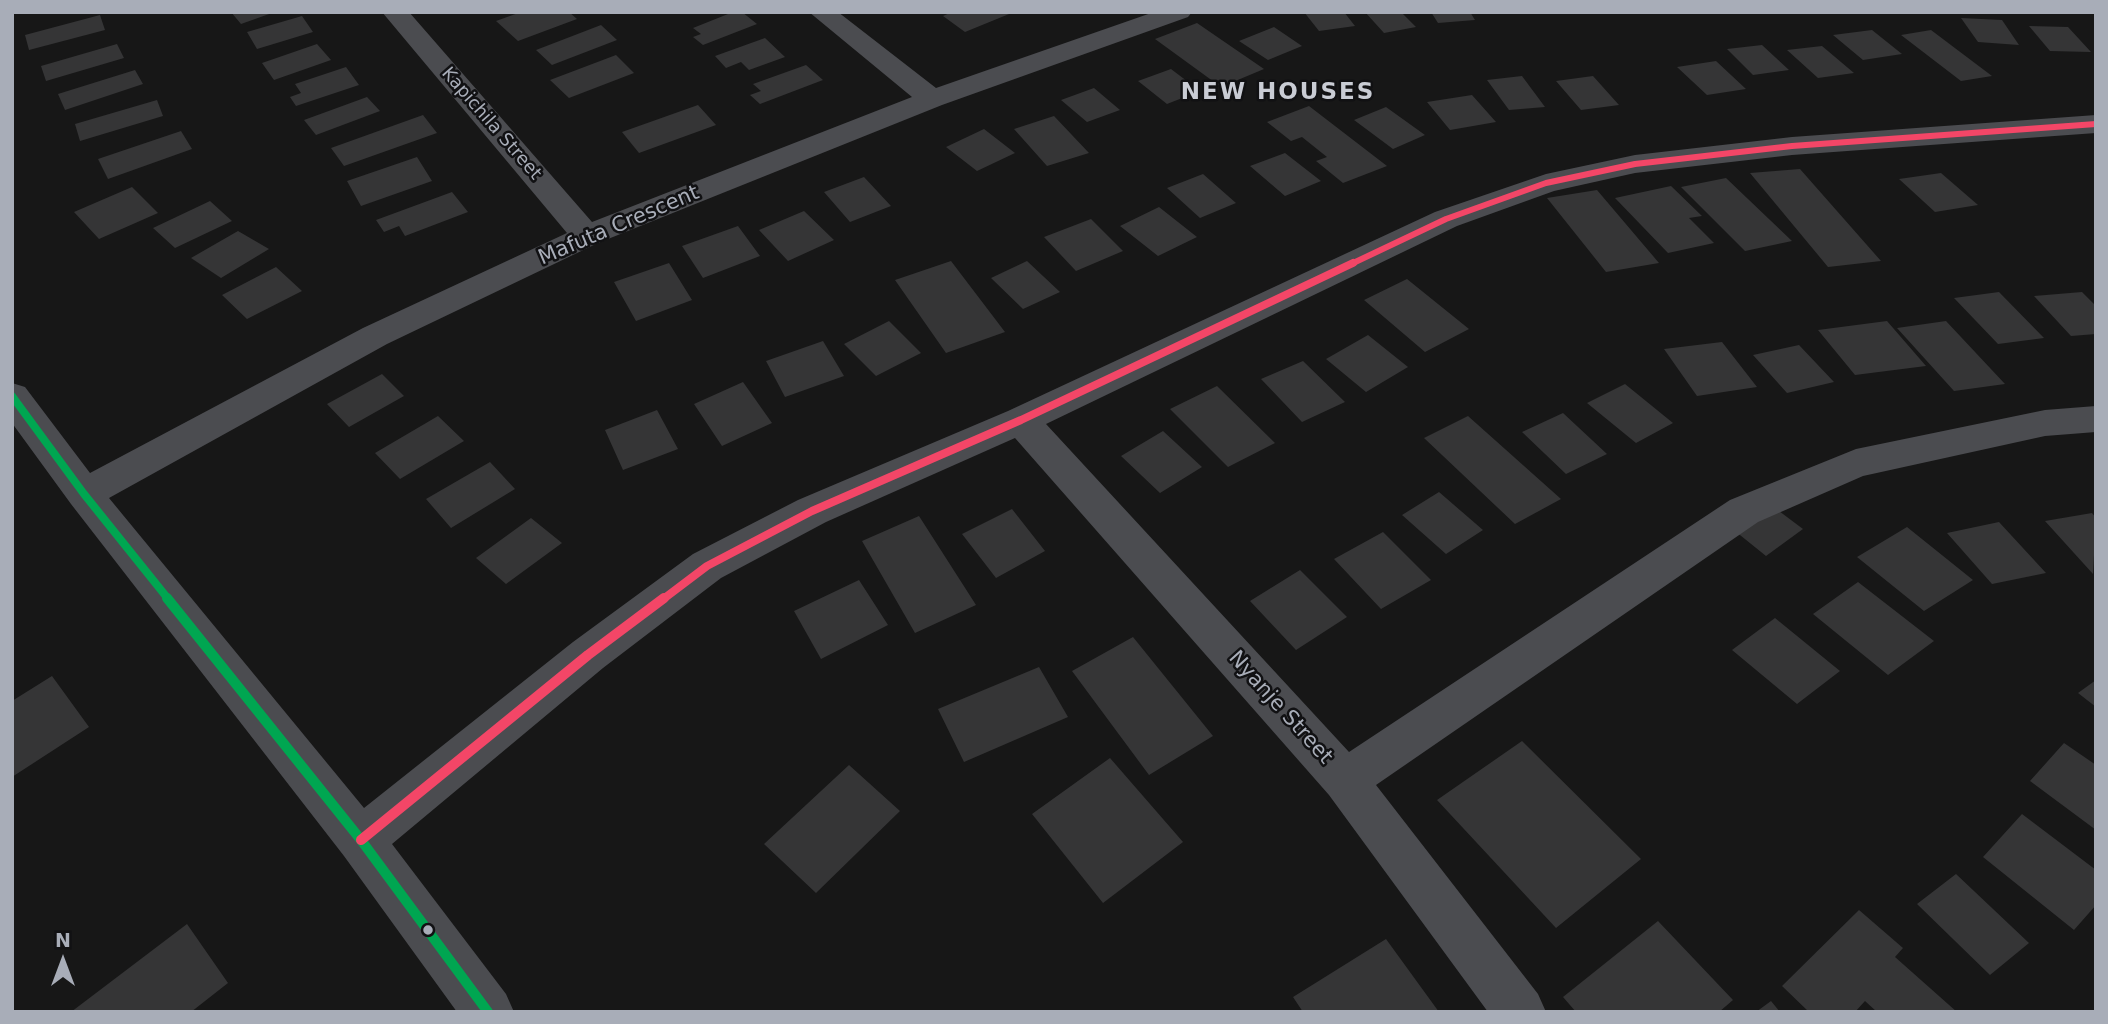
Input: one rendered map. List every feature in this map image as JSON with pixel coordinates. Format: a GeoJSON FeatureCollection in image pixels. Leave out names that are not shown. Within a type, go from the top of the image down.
{"type":"FeatureCollection","features":[{"type":"Feature","properties":{"kind":"street","name":"Kapichila Street"},"geometry":{"type":"LineString","coordinates":[[395,12],[587,236]]}},
{"type":"Feature","properties":{"kind":"street"},"geometry":{"type":"LineString","coordinates":[[822,12],[932,99]]}},
{"type":"Feature","properties":{"kind":"street","name":"Mafuta Crescent"},"geometry":{"type":"LineString","coordinates":[[84,495],[375,336],[587,236],[932,99],[1178,12]]}},
{"type":"Feature","properties":{"kind":"street"},"geometry":{"type":"LineString","coordinates":[[361,840],[588,655],[707,566],[812,511],[1021,420],[1446,219],[1546,183],[1635,164],[1779,147],[2096,124]]}},
{"type":"Feature","properties":{"kind":"street"},"geometry":{"type":"LineString","coordinates":[[12,396],[84,495],[361,840],[488,1012]]}},
{"type":"Feature","properties":{"kind":"street"},"geometry":{"type":"LineString","coordinates":[[1345,780],[1744,512],[1856,463],[2045,423],[2096,419]]}},
{"type":"Feature","properties":{"kind":"street","name":"Nyanje Street"},"geometry":{"type":"LineString","coordinates":[[1021,420],[1345,780],[1520,1012]]}},
{"type":"Feature","properties":{"kind":"building"},"geometry":{"type":"Polygon","coordinates":[[[231,12],[272,12],[272,13],[241,24],[231,12]]]}},
{"type":"Feature","properties":{"kind":"building"},"geometry":{"type":"Polygon","coordinates":[[[521,12],[569,12],[577,19],[518,41],[496,21],[521,12]]]}},
{"type":"Feature","properties":{"kind":"building"},"geometry":{"type":"Polygon","coordinates":[[[733,12],[742,12],[757,24],[703,45],[693,37],[701,34],[693,28],[733,12]]]}},
{"type":"Feature","properties":{"kind":"building"},"geometry":{"type":"Polygon","coordinates":[[[952,12],[1014,12],[965,32],[943,16],[952,12]]]}},
{"type":"Feature","properties":{"kind":"building"},"geometry":{"type":"Polygon","coordinates":[[[1304,12],[1344,12],[1355,26],[1319,31],[1304,12]]]}},
{"type":"Feature","properties":{"kind":"building"},"geometry":{"type":"Polygon","coordinates":[[[1365,12],[1401,12],[1416,27],[1384,33],[1365,12]]]}},
{"type":"Feature","properties":{"kind":"building"},"geometry":{"type":"Polygon","coordinates":[[[1431,12],[1470,12],[1475,20],[1438,23],[1431,12]]]}},
{"type":"Feature","properties":{"kind":"building"},"geometry":{"type":"Polygon","coordinates":[[[100,15],[105,30],[29,50],[25,35],[100,15]]]}},
{"type":"Feature","properties":{"kind":"building"},"geometry":{"type":"Polygon","coordinates":[[[302,16],[313,32],[257,49],[247,32],[302,16]]]}},
{"type":"Feature","properties":{"kind":"building"},"geometry":{"type":"Polygon","coordinates":[[[1961,18],[2002,20],[2019,45],[1978,42],[1961,18]]]}},
{"type":"Feature","properties":{"kind":"building"},"geometry":{"type":"Polygon","coordinates":[[[1197,23],[1264,69],[1221,87],[1155,39],[1197,23]]]}},
{"type":"Feature","properties":{"kind":"building"},"geometry":{"type":"Polygon","coordinates":[[[601,25],[617,40],[552,65],[536,50],[601,25]]]}},
{"type":"Feature","properties":{"kind":"building"},"geometry":{"type":"Polygon","coordinates":[[[2029,26],[2068,27],[2091,52],[2050,51],[2029,26]]]}},
{"type":"Feature","properties":{"kind":"building"},"geometry":{"type":"Polygon","coordinates":[[[1274,27],[1302,46],[1268,60],[1239,41],[1274,27]]]}},
{"type":"Feature","properties":{"kind":"building"},"geometry":{"type":"Polygon","coordinates":[[[1872,30],[1902,54],[1863,60],[1833,35],[1872,30]]]}},
{"type":"Feature","properties":{"kind":"building"},"geometry":{"type":"Polygon","coordinates":[[[1931,30],[1992,76],[1961,81],[1901,35],[1931,30]]]}},
{"type":"Feature","properties":{"kind":"building"},"geometry":{"type":"Polygon","coordinates":[[[765,38],[785,57],[749,70],[741,62],[726,68],[715,56],[765,38]]]}},
{"type":"Feature","properties":{"kind":"building"},"geometry":{"type":"Polygon","coordinates":[[[117,44],[124,58],[46,81],[41,66],[117,44]]]}},
{"type":"Feature","properties":{"kind":"building"},"geometry":{"type":"Polygon","coordinates":[[[317,44],[331,60],[274,80],[262,63],[317,44]]]}},
{"type":"Feature","properties":{"kind":"building"},"geometry":{"type":"Polygon","coordinates":[[[1762,45],[1789,70],[1753,75],[1727,49],[1762,45]]]}},
{"type":"Feature","properties":{"kind":"building"},"geometry":{"type":"Polygon","coordinates":[[[1822,46],[1854,73],[1818,78],[1787,50],[1822,46]]]}},
{"type":"Feature","properties":{"kind":"building"},"geometry":{"type":"Polygon","coordinates":[[[616,55],[634,73],[569,98],[550,80],[616,55]]]}},
{"type":"Feature","properties":{"kind":"building"},"geometry":{"type":"Polygon","coordinates":[[[1716,61],[1746,89],[1707,95],[1677,67],[1716,61]]]}},
{"type":"Feature","properties":{"kind":"building"},"geometry":{"type":"Polygon","coordinates":[[[806,65],[823,80],[760,104],[750,95],[761,91],[753,84],[806,65]]]}},
{"type":"Feature","properties":{"kind":"building"},"geometry":{"type":"Polygon","coordinates":[[[346,67],[359,85],[296,106],[290,97],[301,93],[295,84],[346,67]]]}},
{"type":"Feature","properties":{"kind":"building"},"geometry":{"type":"Polygon","coordinates":[[[1171,69],[1200,91],[1167,104],[1138,81],[1171,69]]]}},
{"type":"Feature","properties":{"kind":"building"},"geometry":{"type":"Polygon","coordinates":[[[135,70],[143,84],[65,110],[58,94],[135,70]]]}},
{"type":"Feature","properties":{"kind":"building"},"geometry":{"type":"Polygon","coordinates":[[[1522,76],[1545,107],[1509,110],[1487,80],[1522,76]]]}},
{"type":"Feature","properties":{"kind":"building"},"geometry":{"type":"Polygon","coordinates":[[[1593,76],[1619,105],[1581,110],[1556,81],[1593,76]]]}},
{"type":"Feature","properties":{"kind":"building"},"geometry":{"type":"Polygon","coordinates":[[[1094,88],[1120,110],[1087,122],[1061,100],[1094,88]]]}},
{"type":"Feature","properties":{"kind":"building"},"geometry":{"type":"Polygon","coordinates":[[[1472,95],[1496,122],[1450,130],[1427,102],[1472,95]]]}},
{"type":"Feature","properties":{"kind":"building"},"geometry":{"type":"Polygon","coordinates":[[[367,97],[380,111],[316,135],[304,120],[367,97]]]}},
{"type":"Feature","properties":{"kind":"building"},"geometry":{"type":"Polygon","coordinates":[[[157,100],[163,116],[80,141],[75,124],[157,100]]]}},
{"type":"Feature","properties":{"kind":"building"},"geometry":{"type":"Polygon","coordinates":[[[698,105],[716,125],[639,153],[622,132],[698,105]]]}},
{"type":"Feature","properties":{"kind":"building"},"geometry":{"type":"Polygon","coordinates":[[[1309,106],[1387,166],[1343,183],[1316,161],[1327,157],[1302,137],[1291,141],[1267,122],[1309,106]]]}},
{"type":"Feature","properties":{"kind":"building"},"geometry":{"type":"Polygon","coordinates":[[[1386,107],[1425,135],[1393,149],[1354,120],[1386,107]]]}},
{"type":"Feature","properties":{"kind":"building"},"geometry":{"type":"Polygon","coordinates":[[[423,115],[437,133],[344,166],[331,148],[423,115]]]}},
{"type":"Feature","properties":{"kind":"building"},"geometry":{"type":"Polygon","coordinates":[[[1054,116],[1089,153],[1047,166],[1014,129],[1054,116]]]}},
{"type":"Feature","properties":{"kind":"building"},"geometry":{"type":"Polygon","coordinates":[[[984,129],[1015,153],[977,171],[946,147],[984,129]]]}},
{"type":"Feature","properties":{"kind":"building"},"geometry":{"type":"Polygon","coordinates":[[[181,131],[192,149],[108,179],[98,159],[181,131]]]}},
{"type":"Feature","properties":{"kind":"building"},"geometry":{"type":"Polygon","coordinates":[[[1285,153],[1321,181],[1285,196],[1250,166],[1285,153]]]}},
{"type":"Feature","properties":{"kind":"building"},"geometry":{"type":"Polygon","coordinates":[[[417,157],[432,181],[361,206],[347,181],[417,157]]]}},
{"type":"Feature","properties":{"kind":"building"},"geometry":{"type":"Polygon","coordinates":[[[1800,169],[1881,261],[1828,267],[1750,173],[1800,169]]]}},
{"type":"Feature","properties":{"kind":"building"},"geometry":{"type":"Polygon","coordinates":[[[1941,173],[1978,205],[1935,212],[1899,179],[1941,173]]]}},
{"type":"Feature","properties":{"kind":"building"},"geometry":{"type":"Polygon","coordinates":[[[1203,174],[1236,203],[1200,218],[1167,188],[1203,174]]]}},
{"type":"Feature","properties":{"kind":"building"},"geometry":{"type":"Polygon","coordinates":[[[864,177],[891,206],[850,222],[824,192],[864,177]]]}},
{"type":"Feature","properties":{"kind":"building"},"geometry":{"type":"Polygon","coordinates":[[[1726,178],[1792,241],[1745,251],[1681,187],[1726,178]]]}},
{"type":"Feature","properties":{"kind":"building"},"geometry":{"type":"Polygon","coordinates":[[[1671,186],[1702,216],[1689,218],[1714,243],[1668,253],[1615,198],[1671,186]]]}},
{"type":"Feature","properties":{"kind":"building"},"geometry":{"type":"Polygon","coordinates":[[[132,187],[158,213],[99,239],[74,212],[132,187]]]}},
{"type":"Feature","properties":{"kind":"building"},"geometry":{"type":"Polygon","coordinates":[[[1597,190],[1659,263],[1606,272],[1547,198],[1597,190]]]}},
{"type":"Feature","properties":{"kind":"building"},"geometry":{"type":"Polygon","coordinates":[[[452,192],[468,212],[405,236],[399,226],[384,232],[376,220],[452,192]]]}},
{"type":"Feature","properties":{"kind":"building"},"geometry":{"type":"Polygon","coordinates":[[[210,201],[232,221],[175,248],[153,228],[210,201]]]}},
{"type":"Feature","properties":{"kind":"building"},"geometry":{"type":"Polygon","coordinates":[[[1159,207],[1197,237],[1158,256],[1120,226],[1159,207]]]}},
{"type":"Feature","properties":{"kind":"building"},"geometry":{"type":"Polygon","coordinates":[[[804,211],[834,240],[788,261],[759,230],[804,211]]]}},
{"type":"Feature","properties":{"kind":"building"},"geometry":{"type":"Polygon","coordinates":[[[1091,219],[1123,251],[1076,271],[1044,237],[1091,219]]]}},
{"type":"Feature","properties":{"kind":"building"},"geometry":{"type":"Polygon","coordinates":[[[738,226],[760,256],[703,278],[682,246],[738,226]]]}},
{"type":"Feature","properties":{"kind":"building"},"geometry":{"type":"Polygon","coordinates":[[[238,231],[269,249],[221,278],[191,258],[238,231]]]}},
{"type":"Feature","properties":{"kind":"building"},"geometry":{"type":"Polygon","coordinates":[[[951,261],[1005,332],[946,353],[895,280],[951,261]]]}},
{"type":"Feature","properties":{"kind":"building"},"geometry":{"type":"Polygon","coordinates":[[[1027,261],[1060,292],[1023,309],[991,278],[1027,261]]]}},
{"type":"Feature","properties":{"kind":"building"},"geometry":{"type":"Polygon","coordinates":[[[669,263],[692,300],[636,321],[614,282],[669,263]]]}},
{"type":"Feature","properties":{"kind":"building"},"geometry":{"type":"Polygon","coordinates":[[[276,267],[302,291],[247,319],[222,295],[276,267]]]}},
{"type":"Feature","properties":{"kind":"building"},"geometry":{"type":"Polygon","coordinates":[[[1407,279],[1469,329],[1425,352],[1364,300],[1407,279]]]}},
{"type":"Feature","properties":{"kind":"building"},"geometry":{"type":"Polygon","coordinates":[[[1999,292],[2044,338],[1998,344],[1954,298],[1999,292]]]}},
{"type":"Feature","properties":{"kind":"building"},"geometry":{"type":"Polygon","coordinates":[[[2082,292],[2096,306],[2096,334],[2071,336],[2034,296],[2082,292]]]}},
{"type":"Feature","properties":{"kind":"building"},"geometry":{"type":"Polygon","coordinates":[[[889,321],[921,353],[876,376],[844,344],[889,321]]]}},
{"type":"Feature","properties":{"kind":"building"},"geometry":{"type":"Polygon","coordinates":[[[1887,321],[1926,366],[1855,375],[1818,330],[1887,321]]]}},
{"type":"Feature","properties":{"kind":"building"},"geometry":{"type":"Polygon","coordinates":[[[1946,321],[2005,384],[1954,391],[1897,328],[1946,321]]]}},
{"type":"Feature","properties":{"kind":"building"},"geometry":{"type":"Polygon","coordinates":[[[1368,335],[1408,367],[1366,392],[1326,359],[1368,335]]]}},
{"type":"Feature","properties":{"kind":"building"},"geometry":{"type":"Polygon","coordinates":[[[823,341],[844,376],[785,397],[766,361],[823,341]]]}},
{"type":"Feature","properties":{"kind":"building"},"geometry":{"type":"Polygon","coordinates":[[[1722,342],[1757,387],[1697,396],[1664,349],[1722,342]]]}},
{"type":"Feature","properties":{"kind":"building"},"geometry":{"type":"Polygon","coordinates":[[[1799,345],[1834,382],[1787,393],[1753,355],[1799,345]]]}},
{"type":"Feature","properties":{"kind":"building"},"geometry":{"type":"Polygon","coordinates":[[[1303,361],[1345,402],[1302,422],[1261,379],[1303,361]]]}},
{"type":"Feature","properties":{"kind":"building"},"geometry":{"type":"Polygon","coordinates":[[[382,374],[404,396],[349,427],[327,404],[382,374]]]}},
{"type":"Feature","properties":{"kind":"building"},"geometry":{"type":"Polygon","coordinates":[[[743,382],[772,423],[722,446],[694,404],[743,382]]]}},
{"type":"Feature","properties":{"kind":"building"},"geometry":{"type":"Polygon","coordinates":[[[1625,384],[1673,423],[1636,443],[1587,403],[1625,384]]]}},
{"type":"Feature","properties":{"kind":"building"},"geometry":{"type":"Polygon","coordinates":[[[1217,386],[1275,443],[1228,467],[1170,409],[1217,386]]]}},
{"type":"Feature","properties":{"kind":"building"},"geometry":{"type":"Polygon","coordinates":[[[657,410],[678,449],[623,470],[605,430],[657,410]]]}},
{"type":"Feature","properties":{"kind":"building"},"geometry":{"type":"Polygon","coordinates":[[[1563,413],[1607,454],[1566,474],[1522,432],[1563,413]]]}},
{"type":"Feature","properties":{"kind":"building"},"geometry":{"type":"Polygon","coordinates":[[[438,416],[464,441],[400,479],[375,453],[438,416]]]}},
{"type":"Feature","properties":{"kind":"building"},"geometry":{"type":"Polygon","coordinates":[[[1468,416],[1561,499],[1515,524],[1424,438],[1468,416]]]}},
{"type":"Feature","properties":{"kind":"building"},"geometry":{"type":"Polygon","coordinates":[[[1163,431],[1202,467],[1160,493],[1121,456],[1163,431]]]}},
{"type":"Feature","properties":{"kind":"building"},"geometry":{"type":"Polygon","coordinates":[[[490,462],[515,489],[451,528],[426,499],[490,462]]]}},
{"type":"Feature","properties":{"kind":"building"},"geometry":{"type":"Polygon","coordinates":[[[1439,492],[1483,530],[1446,554],[1402,515],[1439,492]]]}},
{"type":"Feature","properties":{"kind":"building"},"geometry":{"type":"Polygon","coordinates":[[[1767,502],[1803,529],[1766,556],[1730,527],[1767,502]]]}},
{"type":"Feature","properties":{"kind":"building"},"geometry":{"type":"Polygon","coordinates":[[[1012,509],[1045,551],[996,578],[962,534],[1012,509]]]}},
{"type":"Feature","properties":{"kind":"building"},"geometry":{"type":"Polygon","coordinates":[[[2092,513],[2096,518],[2093,574],[2045,521],[2092,513]]]}},
{"type":"Feature","properties":{"kind":"building"},"geometry":{"type":"Polygon","coordinates":[[[919,516],[976,605],[915,633],[862,541],[919,516]]]}},
{"type":"Feature","properties":{"kind":"building"},"geometry":{"type":"Polygon","coordinates":[[[531,518],[562,543],[506,584],[476,558],[531,518]]]}},
{"type":"Feature","properties":{"kind":"building"},"geometry":{"type":"Polygon","coordinates":[[[1999,522],[2046,573],[1992,584],[1947,533],[1999,522]]]}},
{"type":"Feature","properties":{"kind":"building"},"geometry":{"type":"Polygon","coordinates":[[[1907,527],[1973,580],[1924,611],[1857,557],[1907,527]]]}},
{"type":"Feature","properties":{"kind":"building"},"geometry":{"type":"Polygon","coordinates":[[[1383,532],[1431,580],[1381,609],[1334,559],[1383,532]]]}},
{"type":"Feature","properties":{"kind":"building"},"geometry":{"type":"Polygon","coordinates":[[[1300,570],[1347,617],[1296,650],[1250,601],[1300,570]]]}},
{"type":"Feature","properties":{"kind":"building"},"geometry":{"type":"Polygon","coordinates":[[[859,580],[888,625],[821,659],[794,611],[859,580]]]}},
{"type":"Feature","properties":{"kind":"building"},"geometry":{"type":"Polygon","coordinates":[[[1858,582],[1934,641],[1888,675],[1813,614],[1858,582]]]}},
{"type":"Feature","properties":{"kind":"building"},"geometry":{"type":"Polygon","coordinates":[[[1775,618],[1840,671],[1797,704],[1732,650],[1775,618]]]}},
{"type":"Feature","properties":{"kind":"building"},"geometry":{"type":"Polygon","coordinates":[[[1133,637],[1213,736],[1149,775],[1072,671],[1133,637]]]}},
{"type":"Feature","properties":{"kind":"building"},"geometry":{"type":"Polygon","coordinates":[[[1039,667],[1068,717],[964,762],[938,709],[1039,667]]]}},
{"type":"Feature","properties":{"kind":"building"},"geometry":{"type":"Polygon","coordinates":[[[52,676],[89,727],[12,777],[12,701],[52,676]]]}},
{"type":"Feature","properties":{"kind":"building"},"geometry":{"type":"Polygon","coordinates":[[[2096,680],[2096,707],[2078,693],[2096,680]]]}},
{"type":"Feature","properties":{"kind":"building"},"geometry":{"type":"Polygon","coordinates":[[[1522,741],[1641,859],[1556,928],[1437,800],[1522,741]]]}},
{"type":"Feature","properties":{"kind":"building"},"geometry":{"type":"Polygon","coordinates":[[[2064,743],[2096,765],[2096,830],[2030,781],[2064,743]]]}},
{"type":"Feature","properties":{"kind":"building"},"geometry":{"type":"Polygon","coordinates":[[[1110,758],[1183,842],[1103,903],[1032,814],[1110,758]]]}},
{"type":"Feature","properties":{"kind":"building"},"geometry":{"type":"Polygon","coordinates":[[[849,765],[900,811],[816,893],[764,844],[849,765]]]}},
{"type":"Feature","properties":{"kind":"building"},"geometry":{"type":"Polygon","coordinates":[[[2022,814],[2096,870],[2096,905],[2074,930],[1983,857],[2022,814]]]}},
{"type":"Feature","properties":{"kind":"building"},"geometry":{"type":"Polygon","coordinates":[[[1956,874],[2029,943],[1990,975],[1917,904],[1956,874]]]}},
{"type":"Feature","properties":{"kind":"building"},"geometry":{"type":"Polygon","coordinates":[[[1859,910],[1903,948],[1895,957],[1957,1012],[1877,1012],[1865,1001],[1855,1012],[1809,1012],[1782,986],[1859,910]]]}},
{"type":"Feature","properties":{"kind":"building"},"geometry":{"type":"Polygon","coordinates":[[[1658,921],[1733,1000],[1719,1012],[1576,1012],[1563,997],[1658,921]]]}},
{"type":"Feature","properties":{"kind":"building"},"geometry":{"type":"Polygon","coordinates":[[[187,924],[228,983],[191,1012],[71,1012],[187,924]]]}},
{"type":"Feature","properties":{"kind":"building"},"geometry":{"type":"Polygon","coordinates":[[[1386,939],[1439,1012],[1303,1012],[1293,997],[1386,939]]]}},
{"type":"Feature","properties":{"kind":"building"},"geometry":{"type":"Polygon","coordinates":[[[1771,1001],[1780,1012],[1756,1012],[1771,1001]]]}},
{"type":"Feature","properties":{"kind":"transit line"},"geometry":{"type":"LineString","coordinates":[[361,840],[588,655],[707,566],[812,511],[1021,420],[1446,219],[1546,183],[1635,164],[1792,146],[2096,124]]}},
{"type":"Feature","properties":{"kind":"transit line"},"geometry":{"type":"LineString","coordinates":[[12,396],[84,494],[361,840],[488,1012]]}},
{"type":"Feature","properties":{"kind":"district","name":"NEW HOUSES"},"geometry":{"type":"Point","coordinates":[1278,93]}}]}
